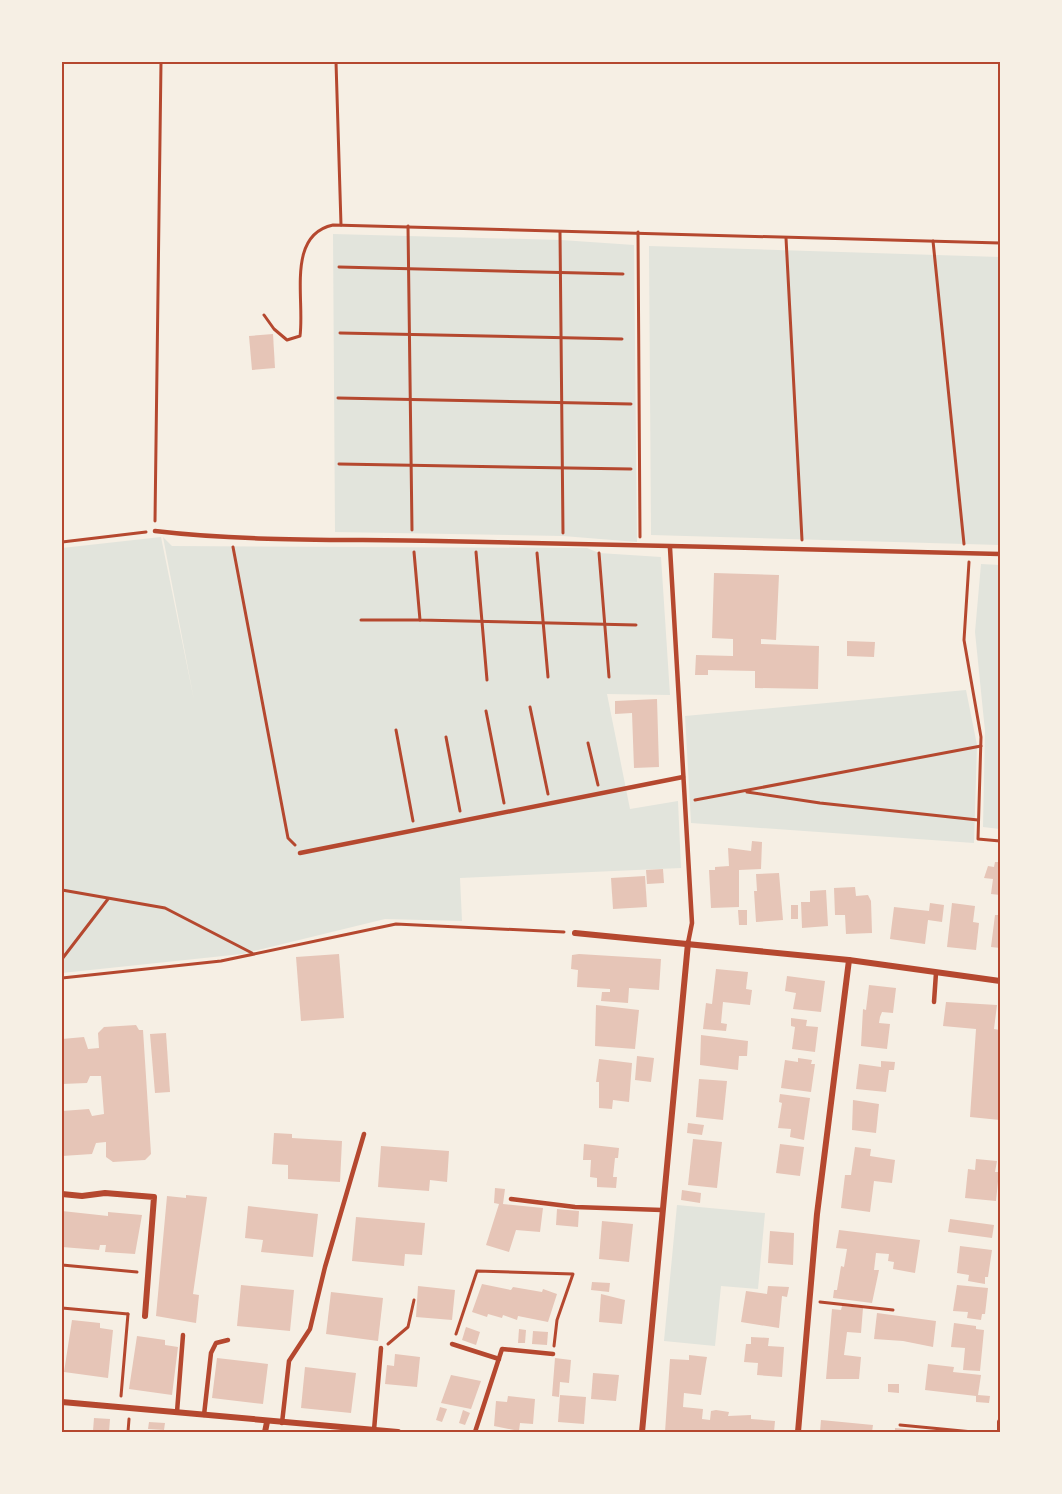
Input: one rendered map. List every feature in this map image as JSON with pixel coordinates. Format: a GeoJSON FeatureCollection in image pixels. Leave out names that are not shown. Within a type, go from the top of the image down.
{"type":"FeatureCollection","features":[{"type":"Feature","properties":{"kind":"street"},"geometry":{"type":"LineString","coordinates":[[575,933],[849,960],[1000,981]]}},
{"type":"Feature","properties":{"kind":"street"},"geometry":{"type":"LineString","coordinates":[[642,1432],[688,943]]}},
{"type":"Feature","properties":{"kind":"street"},"geometry":{"type":"LineString","coordinates":[[798,1432],[818,1202],[849,960]]}},
{"type":"Feature","properties":{"kind":"street"},"geometry":{"type":"LineString","coordinates":[[62,1194],[82,1196],[105,1193],[154,1197],[145,1316]]}},
{"type":"Feature","properties":{"kind":"street"},"geometry":{"type":"LineString","coordinates":[[62,1402],[398,1432]]}},
{"type":"Feature","properties":{"kind":"street"},"geometry":{"type":"LineString","coordinates":[[265,1432],[267,1422]]}},
{"type":"Feature","properties":{"kind":"street"},"geometry":{"type":"LineString","coordinates":[[1000,1422],[1000,1432]]}},
{"type":"Feature","properties":{"kind":"lane"},"geometry":{"type":"LineString","coordinates":[[155,531],[230,537],[1000,554]]}},
{"type":"Feature","properties":{"kind":"lane"},"geometry":{"type":"LineString","coordinates":[[670,548],[692,923],[688,943]]}},
{"type":"Feature","properties":{"kind":"lane"},"geometry":{"type":"LineString","coordinates":[[300,853],[683,777]]}},
{"type":"Feature","properties":{"kind":"lane"},"geometry":{"type":"LineString","coordinates":[[934,1002],[936,973]]}},
{"type":"Feature","properties":{"kind":"lane"},"geometry":{"type":"LineString","coordinates":[[282,1423],[289,1361],[310,1329],[325,1267],[364,1134]]}},
{"type":"Feature","properties":{"kind":"lane"},"geometry":{"type":"LineString","coordinates":[[511,1199],[575,1207],[662,1210]]}},
{"type":"Feature","properties":{"kind":"lane"},"geometry":{"type":"LineString","coordinates":[[177,1412],[183,1335]]}},
{"type":"Feature","properties":{"kind":"lane"},"geometry":{"type":"LineString","coordinates":[[204,1415],[211,1353],[216,1343],[228,1340]]}},
{"type":"Feature","properties":{"kind":"lane"},"geometry":{"type":"LineString","coordinates":[[452,1344],[499,1359]]}},
{"type":"Feature","properties":{"kind":"lane"},"geometry":{"type":"LineString","coordinates":[[374,1430],[381,1348]]}},
{"type":"Feature","properties":{"kind":"lane"},"geometry":{"type":"LineString","coordinates":[[475,1432],[502,1349],[553,1354]]}},
{"type":"Feature","properties":{"kind":"path"},"geometry":{"type":"LineString","coordinates":[[62,542],[155,531],[160,62]]}},
{"type":"Feature","properties":{"kind":"path"},"geometry":{"type":"LineString","coordinates":[[336,62],[341,225]]}},
{"type":"Feature","properties":{"kind":"path"},"geometry":{"type":"LineString","coordinates":[[264,315],[274,329],[287,340],[300,336],[303,316],[301,259],[307,240],[320,228],[341,225],[1000,243]]}},
{"type":"Feature","properties":{"kind":"path"},"geometry":{"type":"LineString","coordinates":[[408,226],[413,541],[420,620]]}},
{"type":"Feature","properties":{"kind":"path"},"geometry":{"type":"LineString","coordinates":[[560,232],[563,545]]}},
{"type":"Feature","properties":{"kind":"path"},"geometry":{"type":"LineString","coordinates":[[638,232],[640,546]]}},
{"type":"Feature","properties":{"kind":"path"},"geometry":{"type":"LineString","coordinates":[[786,238],[802,548]]}},
{"type":"Feature","properties":{"kind":"path"},"geometry":{"type":"LineString","coordinates":[[933,240],[965,553],[969,561],[964,640],[981,746],[978,839],[1000,841]]}},
{"type":"Feature","properties":{"kind":"path"},"geometry":{"type":"LineString","coordinates":[[339,267],[623,274]]}},
{"type":"Feature","properties":{"kind":"path"},"geometry":{"type":"LineString","coordinates":[[340,333],[622,339]]}},
{"type":"Feature","properties":{"kind":"path"},"geometry":{"type":"LineString","coordinates":[[338,398],[631,404]]}},
{"type":"Feature","properties":{"kind":"path"},"geometry":{"type":"LineString","coordinates":[[339,464],[631,469]]}},
{"type":"Feature","properties":{"kind":"path"},"geometry":{"type":"LineString","coordinates":[[230,537],[288,838],[300,853]]}},
{"type":"Feature","properties":{"kind":"path"},"geometry":{"type":"LineString","coordinates":[[599,546],[609,677]]}},
{"type":"Feature","properties":{"kind":"path"},"geometry":{"type":"LineString","coordinates":[[476,552],[487,681]]}},
{"type":"Feature","properties":{"kind":"path"},"geometry":{"type":"LineString","coordinates":[[537,553],[548,677]]}},
{"type":"Feature","properties":{"kind":"path"},"geometry":{"type":"LineString","coordinates":[[361,620],[636,625]]}},
{"type":"Feature","properties":{"kind":"path"},"geometry":{"type":"LineString","coordinates":[[530,707],[550,805]]}},
{"type":"Feature","properties":{"kind":"path"},"geometry":{"type":"LineString","coordinates":[[486,711],[506,813]]}},
{"type":"Feature","properties":{"kind":"path"},"geometry":{"type":"LineString","coordinates":[[396,730],[414,831]]}},
{"type":"Feature","properties":{"kind":"path"},"geometry":{"type":"LineString","coordinates":[[446,737],[462,822]]}},
{"type":"Feature","properties":{"kind":"path"},"geometry":{"type":"LineString","coordinates":[[588,743],[600,795]]}},
{"type":"Feature","properties":{"kind":"path"},"geometry":{"type":"LineString","coordinates":[[685,802],[981,746]]}},
{"type":"Feature","properties":{"kind":"path"},"geometry":{"type":"LineString","coordinates":[[742,792],[978,820]]}},
{"type":"Feature","properties":{"kind":"path"},"geometry":{"type":"LineString","coordinates":[[62,890],[165,908],[253,954]]}},
{"type":"Feature","properties":{"kind":"path"},"geometry":{"type":"LineString","coordinates":[[62,959],[108,898]]}},
{"type":"Feature","properties":{"kind":"path"},"geometry":{"type":"LineString","coordinates":[[62,978],[221,961],[396,924],[575,933]]}},
{"type":"Feature","properties":{"kind":"path"},"geometry":{"type":"LineString","coordinates":[[62,1265],[148,1273]]}},
{"type":"Feature","properties":{"kind":"path"},"geometry":{"type":"LineString","coordinates":[[452,1344],[477,1271],[573,1274],[557,1320],[553,1354]]}},
{"type":"Feature","properties":{"kind":"path"},"geometry":{"type":"LineString","coordinates":[[381,1348],[408,1327],[412,1320],[414,1300]]}},
{"type":"Feature","properties":{"kind":"path"},"geometry":{"type":"LineString","coordinates":[[809,1301],[893,1310]]}},
{"type":"Feature","properties":{"kind":"path"},"geometry":{"type":"LineString","coordinates":[[62,1308],[145,1316]]}},
{"type":"Feature","properties":{"kind":"path"},"geometry":{"type":"LineString","coordinates":[[119,1407],[128,1314]]}},
{"type":"Feature","properties":{"kind":"path"},"geometry":{"type":"LineString","coordinates":[[900,1425],[973,1432]]}},
{"type":"Feature","properties":{"kind":"shaded area"},"geometry":{"type":"Polygon","coordinates":[[[333,234],[561,240],[634,245],[637,542],[563,536],[335,532],[333,234]]]}},
{"type":"Feature","properties":{"kind":"shaded area"},"geometry":{"type":"Polygon","coordinates":[[[649,246],[1000,257],[1000,545],[651,535],[649,246]]]}},
{"type":"Feature","properties":{"kind":"shaded area"},"geometry":{"type":"Polygon","coordinates":[[[161,537],[194,700],[163,537],[172,546],[587,548],[599,553],[661,557],[670,695],[607,694],[630,809],[678,801],[681,868],[460,878],[462,921],[385,919],[242,954],[62,973],[62,548],[161,537]]]}},
{"type":"Feature","properties":{"kind":"shaded area"},"geometry":{"type":"Polygon","coordinates":[[[981,564],[1000,565],[1000,829],[983,827],[985,731],[975,632],[981,564]]]}},
{"type":"Feature","properties":{"kind":"shaded area"},"geometry":{"type":"Polygon","coordinates":[[[966,690],[977,745],[974,843],[691,823],[685,716],[966,690]]]}},
{"type":"Feature","properties":{"kind":"shaded area"},"geometry":{"type":"Polygon","coordinates":[[[677,1205],[765,1213],[758,1289],[721,1286],[715,1346],[664,1341],[677,1205]]]}},
{"type":"Feature","properties":{"kind":"building"},"geometry":{"type":"Polygon","coordinates":[[[273,334],[275,368],[252,370],[249,336],[273,334]]]}},
{"type":"Feature","properties":{"kind":"building"},"geometry":{"type":"Polygon","coordinates":[[[714,573],[779,575],[776,640],[761,639],[761,644],[819,646],[818,689],[755,688],[755,671],[708,670],[708,675],[695,675],[696,655],[733,656],[733,639],[712,638],[714,573]]]}},
{"type":"Feature","properties":{"kind":"building"},"geometry":{"type":"Polygon","coordinates":[[[847,641],[875,642],[874,657],[847,656],[847,641]]]}},
{"type":"Feature","properties":{"kind":"building"},"geometry":{"type":"Polygon","coordinates":[[[657,699],[659,767],[634,768],[632,713],[615,714],[615,701],[657,699]]]}},
{"type":"Feature","properties":{"kind":"building"},"geometry":{"type":"Polygon","coordinates":[[[752,841],[762,842],[761,869],[739,870],[739,907],[711,908],[709,870],[729,866],[728,848],[751,851],[752,841]]]}},
{"type":"Feature","properties":{"kind":"building"},"geometry":{"type":"Polygon","coordinates":[[[995,862],[1000,862],[1000,895],[991,894],[993,879],[984,878],[988,866],[994,867],[995,862]]]}},
{"type":"Feature","properties":{"kind":"building"},"geometry":{"type":"Polygon","coordinates":[[[663,869],[664,883],[647,884],[646,870],[663,869]]]}},
{"type":"Feature","properties":{"kind":"building"},"geometry":{"type":"Polygon","coordinates":[[[779,873],[783,920],[756,922],[754,891],[757,891],[756,874],[779,873]]]}},
{"type":"Feature","properties":{"kind":"building"},"geometry":{"type":"Polygon","coordinates":[[[645,876],[647,907],[613,909],[611,878],[645,876]]]}},
{"type":"Feature","properties":{"kind":"building"},"geometry":{"type":"Polygon","coordinates":[[[855,887],[856,896],[868,895],[871,901],[872,933],[846,934],[845,915],[835,915],[834,888],[855,887]]]}},
{"type":"Feature","properties":{"kind":"building"},"geometry":{"type":"Polygon","coordinates":[[[826,890],[828,926],[802,928],[801,902],[810,902],[810,891],[826,890]]]}},
{"type":"Feature","properties":{"kind":"building"},"geometry":{"type":"Polygon","coordinates":[[[930,903],[944,905],[942,922],[928,920],[925,944],[890,939],[894,907],[929,911],[930,903]]]}},
{"type":"Feature","properties":{"kind":"building"},"geometry":{"type":"Polygon","coordinates":[[[952,903],[975,906],[973,922],[979,923],[976,950],[947,947],[952,903]]]}},
{"type":"Feature","properties":{"kind":"building"},"geometry":{"type":"Polygon","coordinates":[[[791,905],[798,905],[798,919],[791,919],[791,905]]]}},
{"type":"Feature","properties":{"kind":"building"},"geometry":{"type":"Polygon","coordinates":[[[738,910],[747,910],[747,925],[739,925],[738,910]]]}},
{"type":"Feature","properties":{"kind":"building"},"geometry":{"type":"Polygon","coordinates":[[[995,915],[1000,915],[1000,948],[991,947],[995,915]]]}},
{"type":"Feature","properties":{"kind":"building"},"geometry":{"type":"Polygon","coordinates":[[[339,954],[344,1018],[301,1021],[296,957],[339,954]]]}},
{"type":"Feature","properties":{"kind":"building"},"geometry":{"type":"Polygon","coordinates":[[[572,955],[661,959],[659,990],[629,988],[628,1003],[601,1001],[602,992],[610,992],[610,989],[577,987],[578,970],[571,969],[572,955]]]}},
{"type":"Feature","properties":{"kind":"building"},"geometry":{"type":"Polygon","coordinates":[[[716,969],[748,972],[746,989],[752,990],[750,1005],[723,1002],[721,1023],[727,1024],[726,1031],[703,1029],[706,1003],[712,1004],[716,969]]]}},
{"type":"Feature","properties":{"kind":"building"},"geometry":{"type":"Polygon","coordinates":[[[787,976],[825,981],[821,1012],[793,1009],[796,993],[785,991],[787,976]]]}},
{"type":"Feature","properties":{"kind":"building"},"geometry":{"type":"Polygon","coordinates":[[[869,985],[896,988],[893,1013],[882,1012],[879,1023],[890,1024],[887,1049],[861,1046],[863,1009],[866,1010],[869,985]]]}},
{"type":"Feature","properties":{"kind":"building"},"geometry":{"type":"Polygon","coordinates":[[[946,1002],[997,1005],[994,1029],[1000,1030],[1000,1120],[970,1117],[976,1029],[943,1026],[946,1002]]]}},
{"type":"Feature","properties":{"kind":"building"},"geometry":{"type":"Polygon","coordinates":[[[596,1005],[639,1010],[635,1049],[595,1046],[596,1005]]]}},
{"type":"Feature","properties":{"kind":"building"},"geometry":{"type":"Polygon","coordinates":[[[791,1018],[807,1020],[806,1026],[818,1027],[815,1052],[792,1049],[795,1027],[791,1026],[791,1018]]]}},
{"type":"Feature","properties":{"kind":"building"},"geometry":{"type":"Polygon","coordinates":[[[136,1025],[139,1030],[143,1030],[151,1154],[145,1160],[113,1162],[106,1157],[106,1142],[96,1143],[92,1154],[62,1156],[62,1111],[89,1109],[92,1116],[104,1114],[101,1076],[90,1076],[87,1083],[62,1084],[62,1039],[84,1037],[88,1049],[99,1048],[98,1033],[104,1027],[136,1025]]]}},
{"type":"Feature","properties":{"kind":"building"},"geometry":{"type":"Polygon","coordinates":[[[166,1033],[170,1092],[155,1093],[150,1034],[166,1033]]]}},
{"type":"Feature","properties":{"kind":"building"},"geometry":{"type":"Polygon","coordinates":[[[701,1035],[748,1041],[747,1056],[739,1056],[738,1070],[700,1065],[701,1035]]]}},
{"type":"Feature","properties":{"kind":"building"},"geometry":{"type":"Polygon","coordinates":[[[637,1056],[654,1058],[651,1082],[635,1080],[637,1056]]]}},
{"type":"Feature","properties":{"kind":"building"},"geometry":{"type":"Polygon","coordinates":[[[798,1058],[812,1060],[811,1064],[815,1064],[811,1092],[781,1088],[785,1060],[798,1062],[798,1058]]]}},
{"type":"Feature","properties":{"kind":"building"},"geometry":{"type":"Polygon","coordinates":[[[599,1059],[632,1063],[629,1102],[613,1100],[612,1109],[599,1108],[599,1082],[596,1082],[599,1059]]]}},
{"type":"Feature","properties":{"kind":"building"},"geometry":{"type":"Polygon","coordinates":[[[881,1061],[895,1062],[894,1070],[889,1070],[886,1092],[856,1089],[859,1064],[881,1067],[881,1061]]]}},
{"type":"Feature","properties":{"kind":"building"},"geometry":{"type":"Polygon","coordinates":[[[699,1079],[727,1081],[723,1120],[696,1117],[699,1079]]]}},
{"type":"Feature","properties":{"kind":"building"},"geometry":{"type":"Polygon","coordinates":[[[780,1094],[810,1098],[804,1140],[790,1137],[791,1129],[778,1128],[782,1103],[779,1102],[780,1094]]]}},
{"type":"Feature","properties":{"kind":"building"},"geometry":{"type":"Polygon","coordinates":[[[853,1100],[879,1104],[876,1133],[852,1130],[853,1100]]]}},
{"type":"Feature","properties":{"kind":"building"},"geometry":{"type":"Polygon","coordinates":[[[688,1123],[704,1125],[702,1135],[687,1133],[688,1123]]]}},
{"type":"Feature","properties":{"kind":"building"},"geometry":{"type":"Polygon","coordinates":[[[274,1133],[292,1134],[292,1138],[342,1141],[340,1182],[288,1179],[288,1165],[272,1164],[274,1133]]]}},
{"type":"Feature","properties":{"kind":"building"},"geometry":{"type":"Polygon","coordinates":[[[693,1139],[722,1142],[717,1188],[688,1185],[693,1139]]]}},
{"type":"Feature","properties":{"kind":"building"},"geometry":{"type":"Polygon","coordinates":[[[584,1144],[619,1148],[618,1158],[615,1158],[613,1177],[617,1177],[616,1188],[597,1187],[597,1178],[590,1177],[591,1160],[583,1160],[584,1144]]]}},
{"type":"Feature","properties":{"kind":"building"},"geometry":{"type":"Polygon","coordinates":[[[780,1144],[804,1147],[800,1176],[776,1173],[780,1144]]]}},
{"type":"Feature","properties":{"kind":"building"},"geometry":{"type":"Polygon","coordinates":[[[381,1146],[449,1151],[447,1182],[430,1180],[429,1191],[378,1187],[381,1146]]]}},
{"type":"Feature","properties":{"kind":"building"},"geometry":{"type":"Polygon","coordinates":[[[855,1147],[871,1149],[870,1156],[895,1160],[892,1183],[874,1181],[870,1212],[841,1208],[845,1175],[851,1175],[855,1147]]]}},
{"type":"Feature","properties":{"kind":"building"},"geometry":{"type":"Polygon","coordinates":[[[976,1159],[997,1161],[995,1172],[999,1172],[996,1201],[965,1198],[968,1169],[975,1170],[976,1159]]]}},
{"type":"Feature","properties":{"kind":"building"},"geometry":{"type":"Polygon","coordinates":[[[495,1188],[505,1189],[503,1204],[543,1208],[540,1232],[516,1230],[509,1252],[486,1245],[499,1204],[494,1203],[495,1188]]]}},
{"type":"Feature","properties":{"kind":"building"},"geometry":{"type":"Polygon","coordinates":[[[682,1190],[701,1193],[700,1203],[681,1200],[682,1190]]]}},
{"type":"Feature","properties":{"kind":"building"},"geometry":{"type":"Polygon","coordinates":[[[186,1195],[207,1197],[193,1294],[199,1295],[196,1323],[156,1316],[167,1196],[186,1198],[186,1195]]]}},
{"type":"Feature","properties":{"kind":"building"},"geometry":{"type":"Polygon","coordinates":[[[248,1206],[318,1214],[313,1257],[261,1252],[263,1240],[245,1238],[248,1206]]]}},
{"type":"Feature","properties":{"kind":"building"},"geometry":{"type":"Polygon","coordinates":[[[557,1209],[579,1211],[578,1227],[556,1225],[557,1209]]]}},
{"type":"Feature","properties":{"kind":"building"},"geometry":{"type":"Polygon","coordinates":[[[62,1211],[108,1216],[108,1212],[142,1215],[135,1254],[105,1252],[106,1245],[100,1245],[99,1250],[62,1247],[62,1211]]]}},
{"type":"Feature","properties":{"kind":"building"},"geometry":{"type":"Polygon","coordinates":[[[356,1217],[425,1223],[422,1255],[405,1254],[404,1266],[352,1261],[356,1217]]]}},
{"type":"Feature","properties":{"kind":"building"},"geometry":{"type":"Polygon","coordinates":[[[950,1219],[994,1225],[992,1238],[948,1232],[950,1219]]]}},
{"type":"Feature","properties":{"kind":"building"},"geometry":{"type":"Polygon","coordinates":[[[602,1221],[633,1224],[629,1262],[599,1259],[602,1221]]]}},
{"type":"Feature","properties":{"kind":"building"},"geometry":{"type":"Polygon","coordinates":[[[839,1230],[920,1240],[915,1273],[893,1269],[894,1262],[888,1261],[889,1254],[876,1253],[874,1270],[879,1270],[872,1303],[833,1298],[834,1290],[837,1290],[841,1266],[844,1267],[847,1249],[836,1248],[839,1230]]]}},
{"type":"Feature","properties":{"kind":"building"},"geometry":{"type":"Polygon","coordinates":[[[770,1231],[794,1233],[793,1265],[768,1263],[770,1231]]]}},
{"type":"Feature","properties":{"kind":"building"},"geometry":{"type":"Polygon","coordinates":[[[960,1246],[992,1250],[985,1284],[968,1281],[969,1275],[957,1273],[960,1246]]]}},
{"type":"Feature","properties":{"kind":"building"},"geometry":{"type":"Polygon","coordinates":[[[592,1282],[610,1283],[609,1292],[591,1290],[592,1282]]]}},
{"type":"Feature","properties":{"kind":"building"},"geometry":{"type":"Polygon","coordinates":[[[482,1284],[511,1290],[513,1287],[542,1292],[543,1289],[557,1294],[548,1322],[518,1316],[517,1320],[503,1315],[502,1318],[488,1314],[487,1317],[472,1312],[482,1284]]]}},
{"type":"Feature","properties":{"kind":"building"},"geometry":{"type":"Polygon","coordinates":[[[241,1285],[294,1290],[290,1331],[237,1326],[241,1285]]]}},
{"type":"Feature","properties":{"kind":"building"},"geometry":{"type":"Polygon","coordinates":[[[957,1285],[988,1288],[985,1314],[982,1314],[981,1320],[967,1318],[968,1312],[953,1311],[957,1285]]]}},
{"type":"Feature","properties":{"kind":"building"},"geometry":{"type":"Polygon","coordinates":[[[418,1286],[455,1290],[452,1320],[416,1317],[418,1286]]]}},
{"type":"Feature","properties":{"kind":"building"},"geometry":{"type":"Polygon","coordinates":[[[768,1286],[789,1287],[787,1297],[782,1296],[779,1328],[741,1322],[746,1291],[767,1294],[768,1286]]]}},
{"type":"Feature","properties":{"kind":"building"},"geometry":{"type":"Polygon","coordinates":[[[331,1292],[383,1298],[378,1341],[326,1334],[331,1292]]]}},
{"type":"Feature","properties":{"kind":"building"},"geometry":{"type":"Polygon","coordinates":[[[601,1294],[625,1300],[622,1324],[599,1322],[601,1294]]]}},
{"type":"Feature","properties":{"kind":"building"},"geometry":{"type":"Polygon","coordinates":[[[842,1306],[863,1308],[861,1333],[847,1332],[844,1355],[861,1357],[859,1379],[826,1379],[832,1309],[841,1310],[842,1306]]]}},
{"type":"Feature","properties":{"kind":"building"},"geometry":{"type":"Polygon","coordinates":[[[877,1313],[936,1321],[933,1347],[903,1341],[874,1339],[877,1313]]]}},
{"type":"Feature","properties":{"kind":"building"},"geometry":{"type":"Polygon","coordinates":[[[72,1320],[100,1323],[100,1328],[113,1330],[108,1378],[64,1372],[72,1320]]]}},
{"type":"Feature","properties":{"kind":"building"},"geometry":{"type":"Polygon","coordinates":[[[954,1323],[976,1326],[976,1329],[984,1330],[980,1371],[963,1370],[965,1348],[951,1347],[954,1323]]]}},
{"type":"Feature","properties":{"kind":"building"},"geometry":{"type":"Polygon","coordinates":[[[466,1327],[480,1332],[476,1345],[462,1340],[466,1327]]]}},
{"type":"Feature","properties":{"kind":"building"},"geometry":{"type":"Polygon","coordinates":[[[519,1329],[526,1330],[525,1343],[518,1343],[519,1329]]]}},
{"type":"Feature","properties":{"kind":"building"},"geometry":{"type":"Polygon","coordinates":[[[533,1331],[548,1332],[547,1345],[532,1344],[533,1331]]]}},
{"type":"Feature","properties":{"kind":"building"},"geometry":{"type":"Polygon","coordinates":[[[137,1336],[165,1340],[165,1345],[178,1347],[172,1395],[129,1389],[137,1336]]]}},
{"type":"Feature","properties":{"kind":"building"},"geometry":{"type":"Polygon","coordinates":[[[751,1337],[769,1338],[768,1346],[784,1347],[782,1377],[757,1375],[758,1363],[744,1362],[746,1344],[751,1344],[751,1337]]]}},
{"type":"Feature","properties":{"kind":"building"},"geometry":{"type":"Polygon","coordinates":[[[395,1354],[420,1357],[417,1387],[385,1384],[387,1365],[394,1366],[395,1354]]]}},
{"type":"Feature","properties":{"kind":"building"},"geometry":{"type":"Polygon","coordinates":[[[689,1355],[707,1357],[701,1395],[684,1393],[683,1407],[703,1409],[702,1419],[710,1420],[711,1411],[716,1410],[729,1412],[728,1416],[751,1415],[751,1419],[775,1421],[774,1432],[665,1432],[670,1359],[689,1360],[689,1355]]]}},
{"type":"Feature","properties":{"kind":"building"},"geometry":{"type":"Polygon","coordinates":[[[217,1358],[268,1364],[263,1404],[212,1398],[217,1358]]]}},
{"type":"Feature","properties":{"kind":"building"},"geometry":{"type":"Polygon","coordinates":[[[555,1358],[571,1360],[569,1383],[560,1382],[559,1397],[552,1396],[555,1358]]]}},
{"type":"Feature","properties":{"kind":"building"},"geometry":{"type":"Polygon","coordinates":[[[928,1364],[954,1367],[953,1372],[981,1375],[978,1395],[990,1396],[989,1403],[976,1402],[976,1396],[925,1390],[928,1364]]]}},
{"type":"Feature","properties":{"kind":"building"},"geometry":{"type":"Polygon","coordinates":[[[305,1367],[356,1373],[351,1413],[301,1408],[305,1367]]]}},
{"type":"Feature","properties":{"kind":"building"},"geometry":{"type":"Polygon","coordinates":[[[593,1373],[619,1375],[616,1401],[591,1399],[593,1373]]]}},
{"type":"Feature","properties":{"kind":"building"},"geometry":{"type":"Polygon","coordinates":[[[451,1375],[481,1381],[471,1409],[441,1403],[451,1375]]]}},
{"type":"Feature","properties":{"kind":"building"},"geometry":{"type":"Polygon","coordinates":[[[888,1384],[899,1384],[899,1393],[888,1392],[888,1384]]]}},
{"type":"Feature","properties":{"kind":"building"},"geometry":{"type":"Polygon","coordinates":[[[560,1395],[586,1397],[584,1424],[558,1422],[560,1395]]]}},
{"type":"Feature","properties":{"kind":"building"},"geometry":{"type":"Polygon","coordinates":[[[508,1396],[535,1399],[533,1424],[520,1423],[519,1431],[494,1426],[496,1401],[507,1402],[508,1396]]]}},
{"type":"Feature","properties":{"kind":"building"},"geometry":{"type":"Polygon","coordinates":[[[440,1407],[447,1409],[442,1422],[436,1420],[440,1407]]]}},
{"type":"Feature","properties":{"kind":"building"},"geometry":{"type":"Polygon","coordinates":[[[463,1410],[470,1413],[465,1425],[459,1423],[463,1410]]]}},
{"type":"Feature","properties":{"kind":"building"},"geometry":{"type":"Polygon","coordinates":[[[94,1418],[110,1419],[109,1432],[86,1432],[86,1430],[93,1431],[94,1418]]]}},
{"type":"Feature","properties":{"kind":"building"},"geometry":{"type":"Polygon","coordinates":[[[821,1420],[873,1425],[872,1432],[820,1432],[821,1420]]]}},
{"type":"Feature","properties":{"kind":"building"},"geometry":{"type":"Polygon","coordinates":[[[149,1422],[165,1423],[164,1430],[148,1429],[149,1422]]]}},
{"type":"Feature","properties":{"kind":"building"},"geometry":{"type":"Polygon","coordinates":[[[895,1428],[931,1431],[931,1432],[895,1432],[895,1428]]]}}]}
